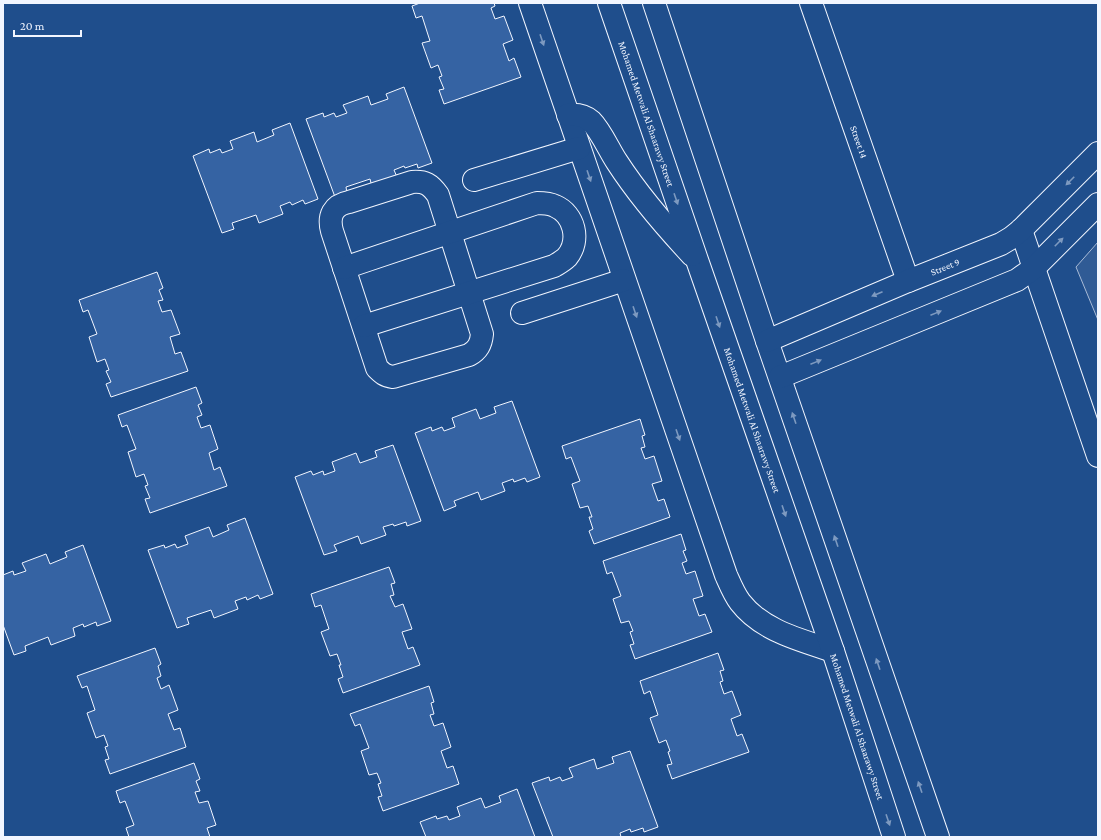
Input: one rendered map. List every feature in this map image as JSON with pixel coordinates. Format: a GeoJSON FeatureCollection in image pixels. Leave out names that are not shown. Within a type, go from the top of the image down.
{"type":"FeatureCollection","features":[{"type":"Feature","properties":{"kind":"street"},"geometry":{"type":"LineString","coordinates":[[530,3],[624,280],[732,589],[741,603],[764,624],[779,632],[833,651]]}},
{"type":"Feature","properties":{"kind":"street","name":"Mohamed Metwali Al Shaarawy Street"},"geometry":{"type":"LineString","coordinates":[[609,3],[833,651],[894,837]]}},
{"type":"Feature","properties":{"kind":"street"},"geometry":{"type":"LineString","coordinates":[[654,3],[767,341],[938,837]]}},
{"type":"Feature","properties":{"kind":"street","name":"Street 14"},"geometry":{"type":"LineString","coordinates":[[811,3],[908,281]]}},
{"type":"Feature","properties":{"kind":"street"},"geometry":{"type":"LineString","coordinates":[[568,116],[583,116],[595,125],[616,162],[641,197],[697,260]]}},
{"type":"Feature","properties":{"kind":"street"},"geometry":{"type":"LineString","coordinates":[[474,180],[579,148]]}},
{"type":"Feature","properties":{"kind":"street","name":"Street 9"},"geometry":{"type":"LineString","coordinates":[[767,341],[908,281],[1000,244],[1011,238],[1021,230],[1098,153]]}},
{"type":"Feature","properties":{"kind":"street"},"geometry":{"type":"LineString","coordinates":[[412,182],[419,182],[427,184],[433,188],[438,195],[450,233],[470,293],[482,334],[482,342],[474,352],[469,355],[398,376],[393,377],[382,374],[377,368],[330,224],[330,217],[333,211],[343,203],[412,182]]}},
{"type":"Feature","properties":{"kind":"street"},"geometry":{"type":"LineString","coordinates":[[344,268],[537,203],[546,203],[562,209],[568,216],[575,231],[572,248],[568,256],[562,262],[554,266],[364,326]]}},
{"type":"Feature","properties":{"kind":"street"},"geometry":{"type":"LineString","coordinates":[[780,377],[1007,285],[1034,268],[1098,204]]}},
{"type":"Feature","properties":{"kind":"street"},"geometry":{"type":"LineString","coordinates":[[572,223],[601,212]]}},
{"type":"Feature","properties":{"kind":"street"},"geometry":{"type":"LineString","coordinates":[[1021,230],[1098,456]]}},
{"type":"Feature","properties":{"kind":"street"},"geometry":{"type":"LineString","coordinates":[[522,313],[624,280]]}},
{"type":"Feature","properties":{"kind":"shaded area"},"geometry":{"type":"Polygon","coordinates":[[[1098,242],[1098,320],[1076,267],[1098,242]]]}},
{"type":"Feature","properties":{"kind":"building"},"geometry":{"type":"Polygon","coordinates":[[[420,3],[494,3],[495,6],[491,8],[495,19],[504,16],[513,40],[503,44],[509,61],[514,58],[521,77],[444,104],[439,90],[444,89],[439,77],[442,76],[438,65],[431,68],[422,43],[430,41],[422,16],[416,18],[412,6],[420,3]]]}},
{"type":"Feature","properties":{"kind":"building"},"geometry":{"type":"Polygon","coordinates":[[[404,87],[432,163],[418,168],[417,164],[405,168],[404,166],[394,170],[397,177],[372,187],[370,179],[346,187],[347,193],[335,197],[306,119],[323,113],[324,117],[334,113],[336,117],[347,113],[343,105],[368,96],[371,105],[388,99],[386,94],[404,87]]]}},
{"type":"Feature","properties":{"kind":"building"},"geometry":{"type":"Polygon","coordinates":[[[290,123],[318,199],[305,204],[303,200],[292,205],[290,202],[280,206],[283,214],[259,223],[256,215],[232,223],[234,229],[222,233],[193,156],[209,149],[210,153],[220,149],[222,153],[233,149],[230,141],[254,132],[257,142],[274,135],[272,130],[290,123]]]}},
{"type":"Feature","properties":{"kind":"building"},"geometry":{"type":"Polygon","coordinates":[[[157,272],[163,288],[159,290],[163,300],[158,301],[162,312],[171,310],[180,334],[170,337],[175,354],[181,352],[188,371],[111,397],[106,384],[111,382],[106,371],[109,370],[105,359],[97,362],[89,337],[97,334],[88,310],[83,312],[79,300],[157,272]]]}},
{"type":"Feature","properties":{"kind":"building"},"geometry":{"type":"Polygon","coordinates":[[[196,387],[202,403],[198,405],[202,415],[197,417],[201,428],[210,425],[218,449],[209,453],[214,470],[220,467],[227,486],[150,513],[145,499],[150,498],[145,486],[148,485],[144,474],[136,477],[128,452],[136,449],[127,425],[122,427],[118,415],[196,387]]]}},
{"type":"Feature","properties":{"kind":"building"},"geometry":{"type":"Polygon","coordinates":[[[512,401],[540,477],[527,482],[525,478],[514,482],[513,479],[502,483],[505,491],[481,500],[478,492],[454,501],[456,506],[444,511],[415,433],[431,427],[432,431],[442,427],[444,431],[455,427],[452,418],[476,409],[480,419],[496,413],[494,407],[512,401]]]}},
{"type":"Feature","properties":{"kind":"building"},"geometry":{"type":"Polygon","coordinates":[[[640,419],[645,435],[642,436],[645,447],[641,448],[645,459],[654,456],[662,481],[652,484],[658,501],[664,499],[670,517],[594,544],[589,531],[593,529],[589,517],[592,517],[588,506],[580,508],[572,484],[580,481],[571,457],[566,459],[562,446],[640,419]]]}},
{"type":"Feature","properties":{"kind":"building"},"geometry":{"type":"Polygon","coordinates":[[[393,445],[421,521],[407,526],[406,522],[394,526],[393,524],[383,527],[386,535],[361,544],[358,536],[334,545],[337,551],[324,555],[295,477],[311,471],[313,475],[323,471],[324,475],[335,471],[332,462],[356,453],[360,463],[377,457],[375,451],[393,445]]]}},
{"type":"Feature","properties":{"kind":"building"},"geometry":{"type":"Polygon","coordinates":[[[245,518],[273,594],[260,599],[258,595],[247,600],[246,597],[235,601],[238,609],[214,618],[211,610],[187,618],[189,624],[177,628],[148,550],[164,545],[165,548],[175,544],[177,548],[188,544],[185,536],[209,527],[213,537],[229,530],[227,525],[245,518]]]}},
{"type":"Feature","properties":{"kind":"building"},"geometry":{"type":"Polygon","coordinates":[[[681,534],[686,550],[683,551],[687,561],[682,563],[686,574],[695,571],[703,596],[693,599],[699,616],[705,614],[712,632],[635,659],[630,645],[634,644],[630,632],[633,631],[629,621],[621,623],[613,599],[621,596],[612,572],[607,574],[603,561],[681,534]]]}},
{"type":"Feature","properties":{"kind":"building"},"geometry":{"type":"Polygon","coordinates":[[[83,545],[111,621],[97,626],[96,622],[84,627],[83,624],[73,628],[75,636],[51,645],[48,637],[25,646],[26,651],[14,655],[3,625],[3,575],[13,571],[14,575],[26,571],[22,563],[46,554],[50,564],[67,557],[65,552],[83,545]]]}},
{"type":"Feature","properties":{"kind":"building"},"geometry":{"type":"Polygon","coordinates":[[[389,567],[395,583],[391,584],[394,595],[390,596],[395,607],[403,604],[412,629],[402,632],[408,649],[413,647],[420,665],[343,693],[338,679],[343,677],[339,665],[341,665],[337,654],[330,656],[321,632],[329,629],[321,605],[315,607],[311,594],[389,567]]]}},
{"type":"Feature","properties":{"kind":"building"},"geometry":{"type":"Polygon","coordinates":[[[155,648],[161,664],[158,666],[161,676],[157,678],[161,689],[169,685],[178,710],[168,714],[174,730],[180,728],[186,747],[110,774],[105,760],[109,759],[105,747],[108,746],[104,735],[96,738],[87,713],[95,710],[87,686],[82,688],[77,676],[155,648]]]}},
{"type":"Feature","properties":{"kind":"building"},"geometry":{"type":"Polygon","coordinates":[[[718,653],[724,670],[720,671],[723,681],[720,682],[724,694],[732,691],[741,715],[731,719],[737,736],[742,734],[749,752],[672,779],[667,765],[672,764],[668,752],[670,751],[666,740],[659,743],[650,718],[658,715],[650,691],[644,694],[640,681],[718,653]]]}},
{"type":"Feature","properties":{"kind":"building"},"geometry":{"type":"Polygon","coordinates":[[[429,686],[434,702],[431,703],[434,714],[430,715],[434,726],[443,723],[451,747],[441,751],[447,768],[453,766],[459,784],[383,811],[378,797],[382,796],[378,784],[381,783],[377,773],[369,775],[361,751],[369,748],[360,724],[355,726],[350,714],[429,686]]]}},
{"type":"Feature","properties":{"kind":"building"},"geometry":{"type":"Polygon","coordinates":[[[630,751],[658,827],[644,832],[643,828],[631,832],[630,829],[620,833],[621,837],[553,837],[532,783],[549,777],[550,781],[560,777],[562,781],[573,777],[569,768],[594,759],[597,769],[614,763],[612,757],[630,751]]]}},
{"type":"Feature","properties":{"kind":"building"},"geometry":{"type":"Polygon","coordinates":[[[194,763],[200,779],[196,781],[200,791],[195,792],[199,803],[208,801],[216,825],[207,828],[210,837],[129,837],[126,828],[134,825],[125,801],[120,803],[116,791],[194,763]]]}},
{"type":"Feature","properties":{"kind":"building"},"geometry":{"type":"Polygon","coordinates":[[[517,789],[535,837],[426,837],[420,822],[436,816],[437,819],[447,816],[449,820],[460,816],[457,807],[481,798],[485,808],[501,802],[499,796],[517,789]]]}}]}
